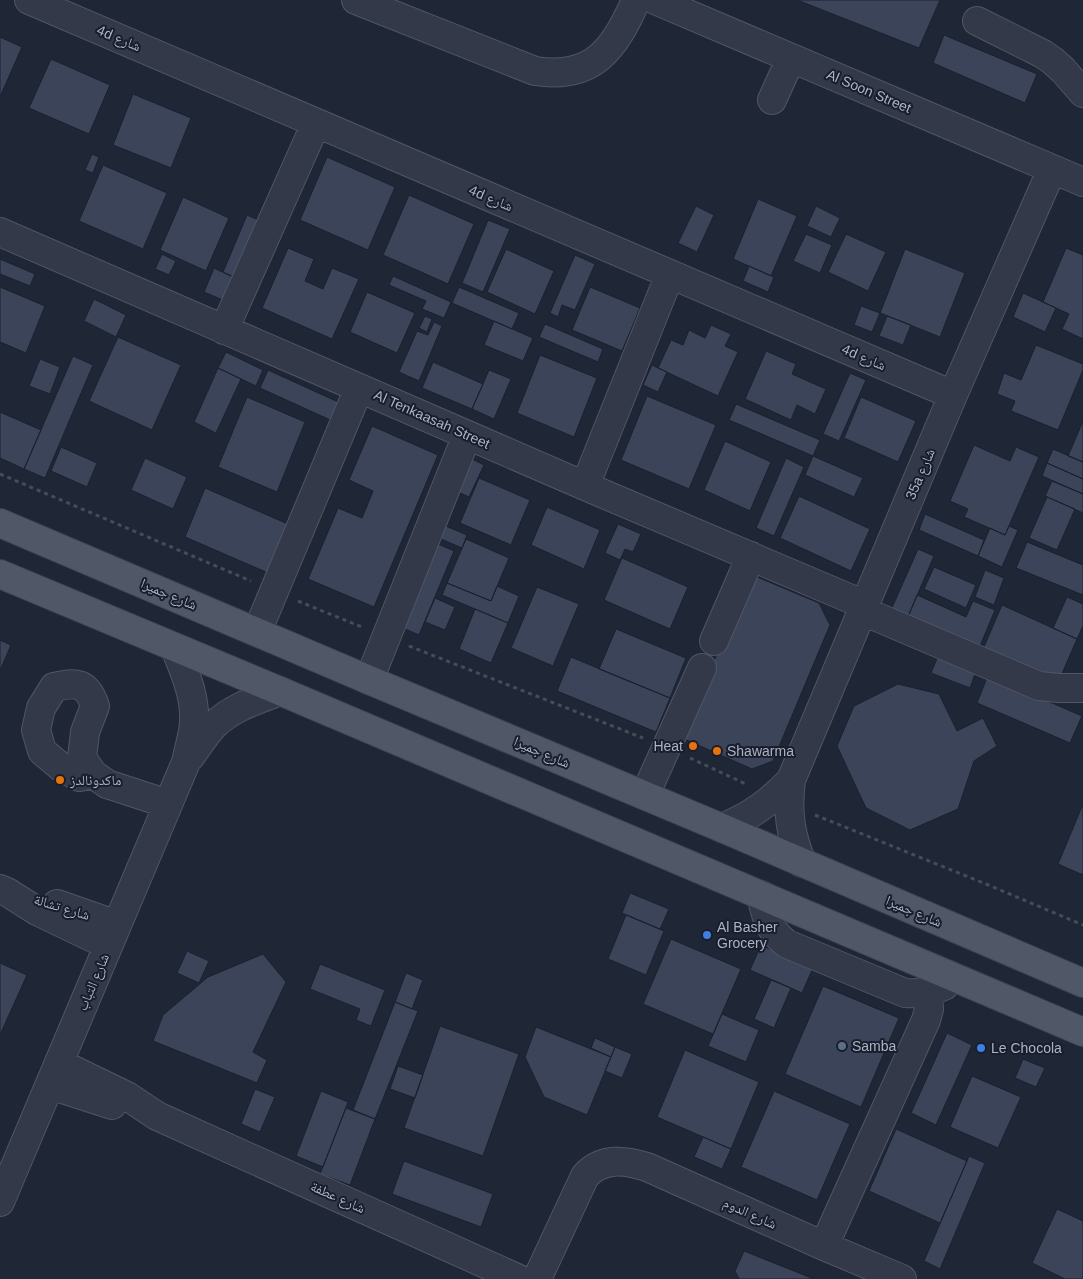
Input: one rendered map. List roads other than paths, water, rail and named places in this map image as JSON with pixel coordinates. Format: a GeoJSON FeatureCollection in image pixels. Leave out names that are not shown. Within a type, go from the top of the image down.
{"type":"FeatureCollection","features":[{"type":"Feature","properties":{"kind":"main road","name":"شارع جميرا"},"geometry":{"type":"LineString","coordinates":[[0,523],[645,795],[1083,983]]}},
{"type":"Feature","properties":{"kind":"main road"},"geometry":{"type":"LineString","coordinates":[[0,574],[1083,1032]]}},
{"type":"Feature","properties":{"kind":"street","name":"4d شارع"},"geometry":{"type":"LineString","coordinates":[[29,0],[953,395]]}},
{"type":"Feature","properties":{"kind":"street"},"geometry":{"type":"LineString","coordinates":[[356,0],[535,71],[552,74],[569,72],[600,58],[612,45],[631,13],[636,0]]}},
{"type":"Feature","properties":{"kind":"street","name":"Al Soon Street"},"geometry":{"type":"LineString","coordinates":[[655,0],[694,8],[791,58],[1083,182]]}},
{"type":"Feature","properties":{"kind":"street"},"geometry":{"type":"LineString","coordinates":[[977,21],[1043,54],[1063,70],[1083,93]]}},
{"type":"Feature","properties":{"kind":"street"},"geometry":{"type":"LineString","coordinates":[[772,100],[791,58]]}},
{"type":"Feature","properties":{"kind":"street"},"geometry":{"type":"LineString","coordinates":[[224,330],[316,123]]}},
{"type":"Feature","properties":{"kind":"street","name":"35a شارع"},"geometry":{"type":"LineString","coordinates":[[802,863],[791,831],[790,792],[953,395],[1052,169]]}},
{"type":"Feature","properties":{"kind":"street","name":"Al Tenkaasah Street"},"geometry":{"type":"LineString","coordinates":[[0,232],[751,556],[1038,686],[1083,688]]}},
{"type":"Feature","properties":{"kind":"street"},"geometry":{"type":"LineString","coordinates":[[585,486],[670,274]]}},
{"type":"Feature","properties":{"kind":"street"},"geometry":{"type":"LineString","coordinates":[[257,632],[359,388]]}},
{"type":"Feature","properties":{"kind":"street"},"geometry":{"type":"LineString","coordinates":[[369,680],[467,435]]}},
{"type":"Feature","properties":{"kind":"street"},"geometry":{"type":"LineString","coordinates":[[714,641],[751,556]]}},
{"type":"Feature","properties":{"kind":"street","name":"شارع التباب"},"geometry":{"type":"LineString","coordinates":[[0,1202],[186,762],[193,730],[193,704],[188,679],[175,648]]}},
{"type":"Feature","properties":{"kind":"street"},"geometry":{"type":"LineString","coordinates":[[645,795],[702,668]]}},
{"type":"Feature","properties":{"kind":"street","name":"شارع التباب"},"geometry":{"type":"LineString","coordinates":[[186,762],[206,735],[226,716],[249,702],[280,691]]}},
{"type":"Feature","properties":{"kind":"street"},"geometry":{"type":"LineString","coordinates":[[93,774],[107,784],[168,804]]}},
{"type":"Feature","properties":{"kind":"street","name":"35a شارع"},"geometry":{"type":"LineString","coordinates":[[722,828],[790,792]]}},
{"type":"Feature","properties":{"kind":"street","name":"شارع تشالة"},"geometry":{"type":"LineString","coordinates":[[3,891],[37,911],[113,935]]}},
{"type":"Feature","properties":{"kind":"street"},"geometry":{"type":"LineString","coordinates":[[761,895],[772,931],[786,944],[905,993],[918,994],[928,992],[959,979]]}},
{"type":"Feature","properties":{"kind":"street"},"geometry":{"type":"LineString","coordinates":[[824,1246],[926,1020],[929,1010],[928,992]]}},
{"type":"Feature","properties":{"kind":"street","name":"شارع عطفة"},"geometry":{"type":"LineString","coordinates":[[54,1074],[122,1108],[157,1116],[519,1279]]}},
{"type":"Feature","properties":{"kind":"street","name":"شارع الدوم"},"geometry":{"type":"LineString","coordinates":[[537,1279],[585,1176],[596,1166],[612,1162],[630,1162],[647,1167],[902,1279]]}},
{"type":"Feature","properties":{"kind":"place","name":"Heat"},"geometry":{"type":"Point","coordinates":[693,746]}},
{"type":"Feature","properties":{"kind":"place","name":"Shawarma"},"geometry":{"type":"Point","coordinates":[717,751]}},
{"type":"Feature","properties":{"kind":"place","name":"ماكدونالدز"},"geometry":{"type":"Point","coordinates":[60,780]}},
{"type":"Feature","properties":{"kind":"place","name":"Al Basher Grocery"},"geometry":{"type":"Point","coordinates":[707,935]}},
{"type":"Feature","properties":{"kind":"place","name":"Samba"},"geometry":{"type":"Point","coordinates":[842,1046]}},
{"type":"Feature","properties":{"kind":"place","name":"Le Chocola"},"geometry":{"type":"Point","coordinates":[981,1048]}}]}
